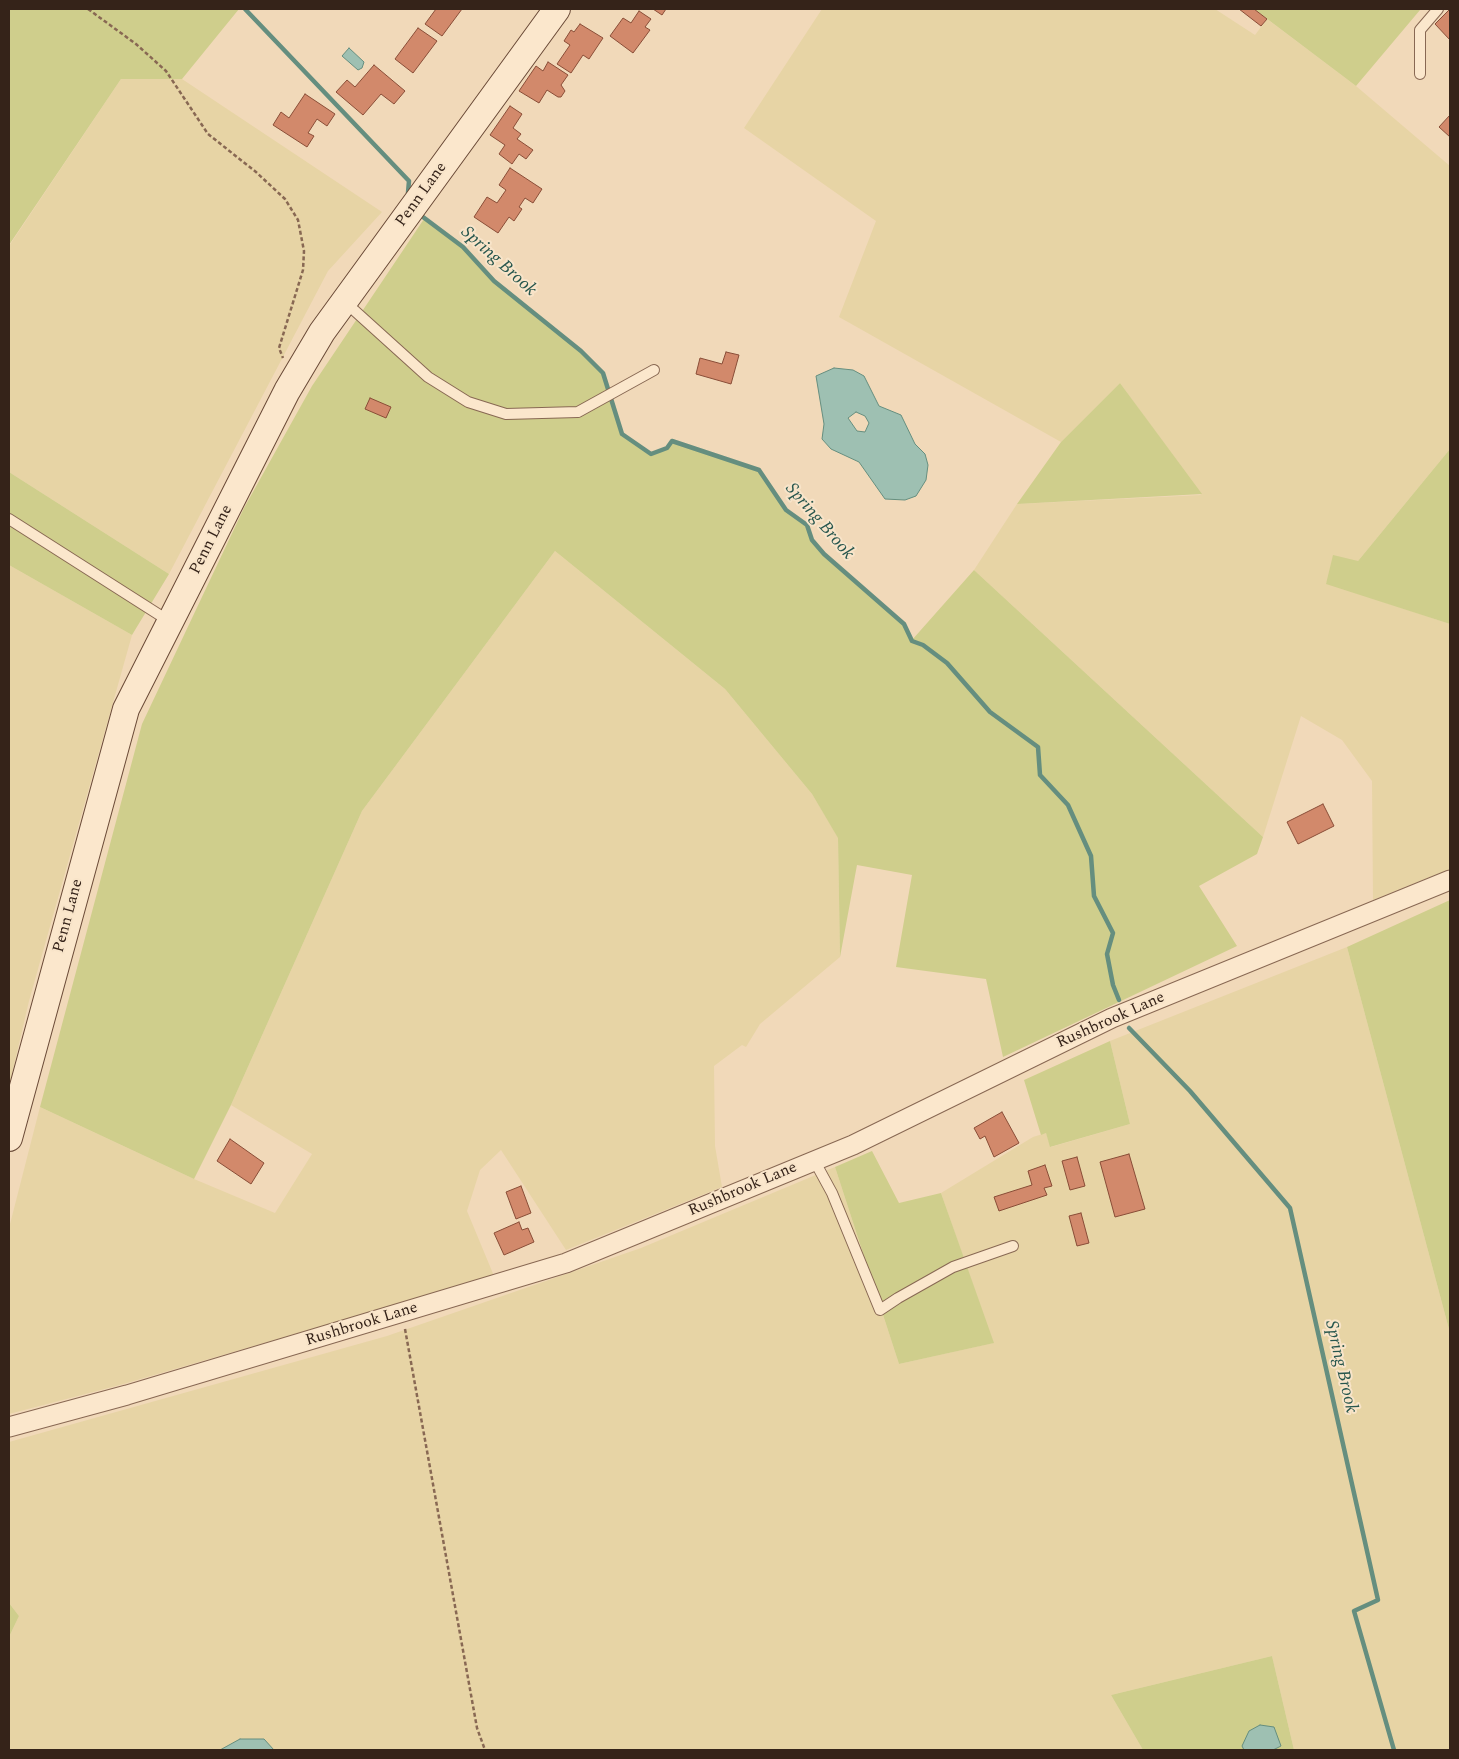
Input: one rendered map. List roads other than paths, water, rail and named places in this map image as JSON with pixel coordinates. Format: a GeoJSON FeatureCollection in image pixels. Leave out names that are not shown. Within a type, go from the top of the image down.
{"type":"FeatureCollection","features":[{"type":"Feature","properties":{"kind":"street","name":"Penn Lane"},"geometry":{"type":"LineString","coordinates":[[9,1138],[19,1084],[126,709],[292,384],[322,332],[557,9]]}},
{"type":"Feature","properties":{"kind":"street","name":"Rushbrook Lane"},"geometry":{"type":"LineString","coordinates":[[9,1426],[127,1395],[566,1263],[853,1145],[1112,1018],[1450,880]]}},
{"type":"Feature","properties":{"kind":"lane"},"geometry":{"type":"LineString","coordinates":[[1420,74],[1420,30],[1438,9]]}},
{"type":"Feature","properties":{"kind":"lane"},"geometry":{"type":"LineString","coordinates":[[345,302],[428,377],[468,402],[506,414],[578,412],[654,370]]}},
{"type":"Feature","properties":{"kind":"lane"},"geometry":{"type":"LineString","coordinates":[[9,519],[170,621]]}},
{"type":"Feature","properties":{"kind":"lane"},"geometry":{"type":"LineString","coordinates":[[814,1160],[850,1234],[880,1310],[953,1267],[1013,1246]]}},
{"type":"Feature","properties":{"kind":"waterway","name":"Spring Brook"},"geometry":{"type":"LineString","coordinates":[[245,9],[409,181],[408,193]]}},
{"type":"Feature","properties":{"kind":"waterway","name":"Spring Brook"},"geometry":{"type":"LineString","coordinates":[[423,217],[463,247],[494,281],[581,351],[603,373],[622,434],[651,454],[667,448],[672,441],[759,470],[786,510],[807,525],[812,540],[824,554],[904,624],[912,641],[923,645],[947,663],[990,712],[1038,747],[1040,775],[1068,805],[1091,856],[1094,896],[1113,933],[1107,954],[1113,985],[1119,1000]]}},
{"type":"Feature","properties":{"kind":"waterway","name":"Spring Brook"},"geometry":{"type":"LineString","coordinates":[[1129,1028],[1190,1091],[1290,1208],[1378,1600],[1354,1611],[1394,1750]]}}]}
